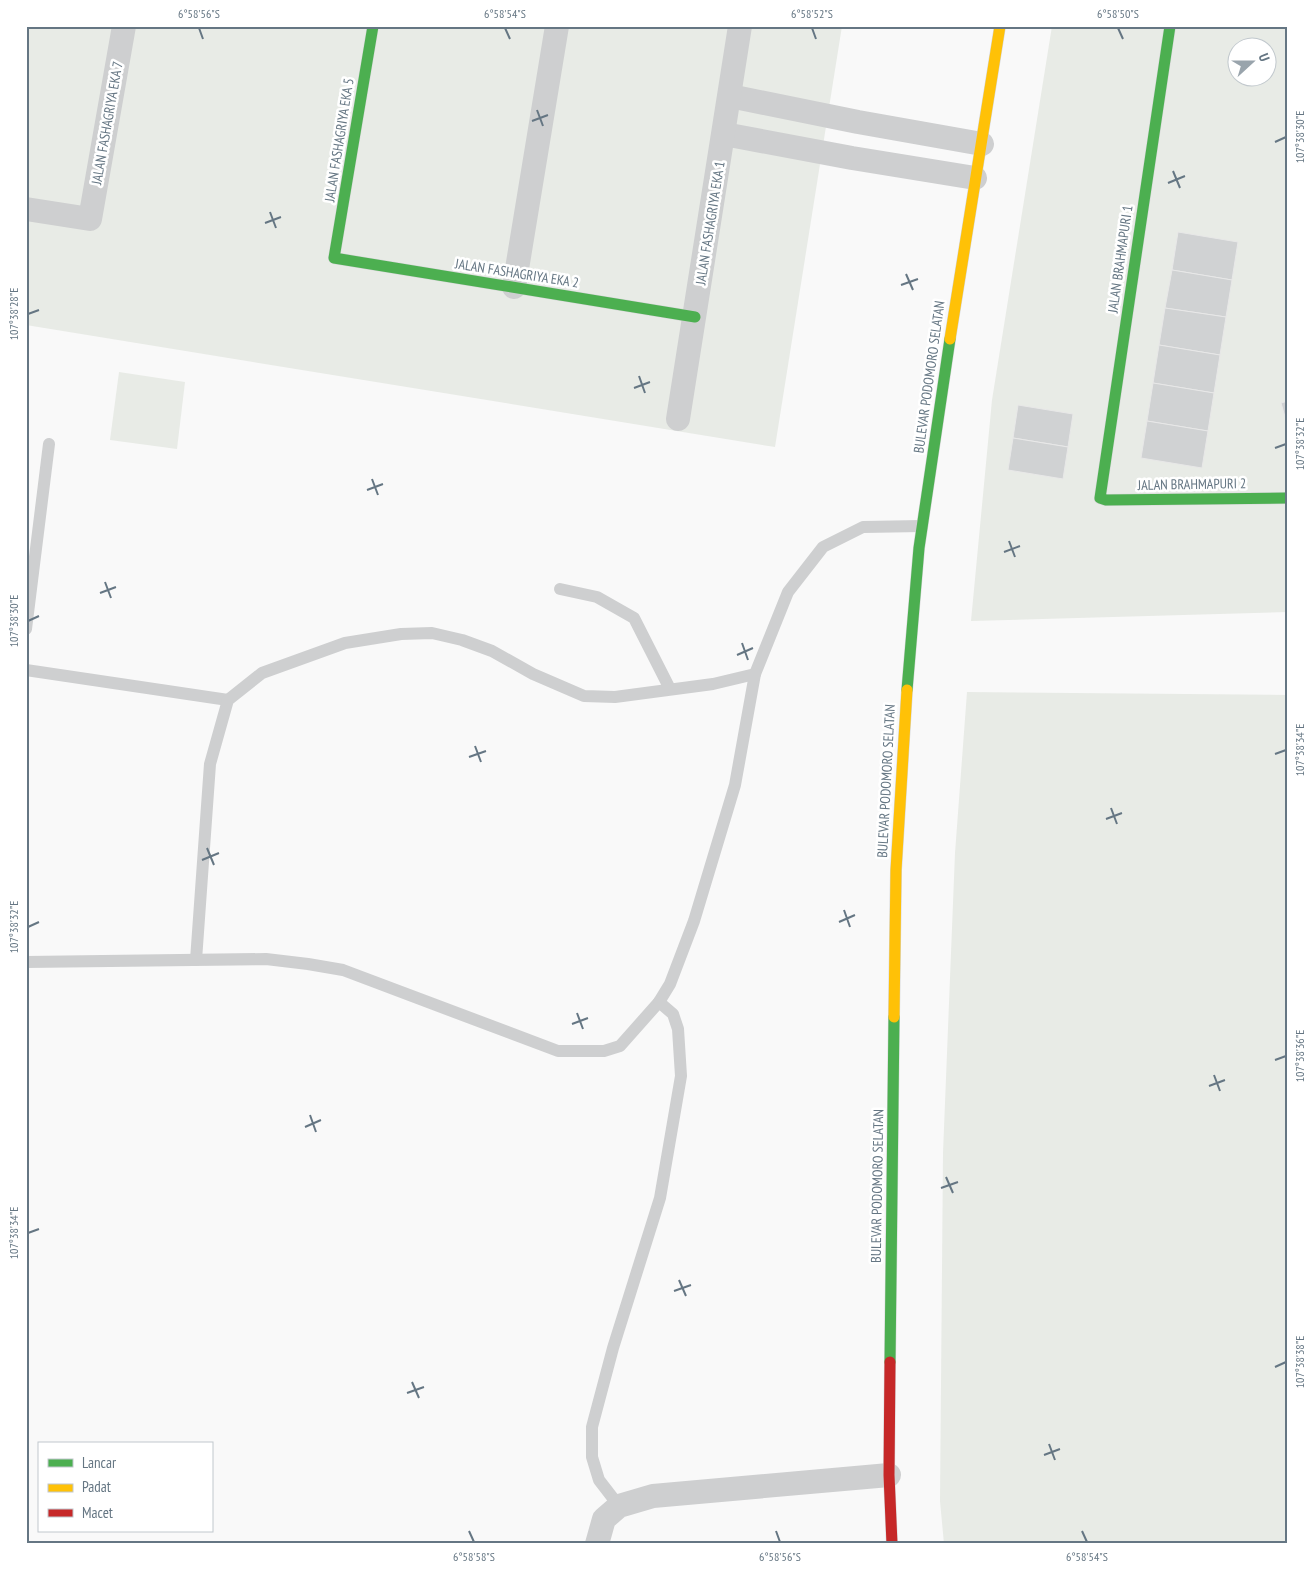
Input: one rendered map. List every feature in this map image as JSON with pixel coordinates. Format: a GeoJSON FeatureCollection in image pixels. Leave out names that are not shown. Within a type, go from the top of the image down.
{"type":"FeatureCollection","features":[{"type":"Feature","properties":{"kind":"street","name":"JALAN FASHAGRIYA EKA 7"},"geometry":{"type":"LineString","coordinates":[[26,209],[90,219],[124,26]]}},
{"type":"Feature","properties":{"kind":"street","name":"JALAN FASHAGRIYA EKA 5"},"geometry":{"type":"LineString","coordinates":[[334,258],[372,26]]}},
{"type":"Feature","properties":{"kind":"street"},"geometry":{"type":"LineString","coordinates":[[514,287],[557,26]]}},
{"type":"Feature","properties":{"kind":"street","name":"JALAN FASHAGRIYA EKA 1"},"geometry":{"type":"LineString","coordinates":[[678,419],[740,26]]}},
{"type":"Feature","properties":{"kind":"street","name":"BULEVAR PODOMORO SELATAN"},"geometry":{"type":"LineString","coordinates":[[892,1544],[889,1475],[895,904],[897,823],[911,624],[922,526],[1000,26]]}},
{"type":"Feature","properties":{"kind":"street","name":"JALAN BRAHMAPURI 1"},"geometry":{"type":"LineString","coordinates":[[1100,496],[1170,26]]}},
{"type":"Feature","properties":{"kind":"street"},"geometry":{"type":"LineString","coordinates":[[730,96],[858,122],[982,144]]}},
{"type":"Feature","properties":{"kind":"street"},"geometry":{"type":"LineString","coordinates":[[724,134],[852,158],[975,178]]}},
{"type":"Feature","properties":{"kind":"street","name":"JALAN FASHAGRIYA EKA 2"},"geometry":{"type":"LineString","coordinates":[[334,258],[695,317]]}},
{"type":"Feature","properties":{"kind":"street","name":"JALAN BRAHMAPURI 2"},"geometry":{"type":"LineString","coordinates":[[1100,496],[1103,500],[1288,498]]}},
{"type":"Feature","properties":{"kind":"street"},"geometry":{"type":"LineString","coordinates":[[597,1544],[604,1519],[619,1506],[653,1496],[889,1475]]}},
{"type":"Feature","properties":{"kind":"lane"},"geometry":{"type":"LineString","coordinates":[[26,628],[49,444]]}},
{"type":"Feature","properties":{"kind":"lane"},"geometry":{"type":"LineString","coordinates":[[26,962],[266,959],[308,964],[343,970],[539,1043],[558,1052],[604,1051],[620,1046],[659,1002],[670,984],[694,921],[735,785],[756,674],[788,592],[823,547],[863,527],[922,526]]}},
{"type":"Feature","properties":{"kind":"lane"},"geometry":{"type":"LineString","coordinates":[[560,589],[597,597],[634,618],[670,689]]}},
{"type":"Feature","properties":{"kind":"lane"},"geometry":{"type":"LineString","coordinates":[[196,960],[210,764],[228,700],[262,673],[304,656],[345,643],[401,634],[432,633],[462,640],[492,651],[534,674],[584,696],[615,697],[713,684],[756,674]]}},
{"type":"Feature","properties":{"kind":"lane"},"geometry":{"type":"LineString","coordinates":[[26,670],[228,700]]}},
{"type":"Feature","properties":{"kind":"lane"},"geometry":{"type":"LineString","coordinates":[[619,1506],[599,1480],[592,1457],[592,1427],[613,1348],[660,1198],[682,1076],[678,1029],[673,1014],[659,1002]]}},
{"type":"Feature","properties":{"kind":"shaded area"},"geometry":{"type":"Polygon","coordinates":[[[26,26],[842,26],[775,447],[26,325],[26,26]]]}},
{"type":"Feature","properties":{"kind":"shaded area"},"geometry":{"type":"Polygon","coordinates":[[[1052,26],[1288,26],[1288,612],[971,621],[992,400],[1052,26]]]}},
{"type":"Feature","properties":{"kind":"shaded area"},"geometry":{"type":"Polygon","coordinates":[[[119,372],[185,382],[177,449],[110,440],[119,372]]]}},
{"type":"Feature","properties":{"kind":"shaded area"},"geometry":{"type":"Polygon","coordinates":[[[967,692],[1288,695],[1288,1544],[944,1544],[940,1501],[943,1153],[955,853],[967,692]]]}},
{"type":"Feature","properties":{"kind":"building"},"geometry":{"type":"Polygon","coordinates":[[[1178,232],[1238,242],[1232,280],[1172,270],[1178,232]]]}},
{"type":"Feature","properties":{"kind":"building"},"geometry":{"type":"Polygon","coordinates":[[[1172,270],[1232,280],[1226,317],[1165,308],[1172,270]]]}},
{"type":"Feature","properties":{"kind":"building"},"geometry":{"type":"Polygon","coordinates":[[[1165,308],[1226,317],[1220,355],[1159,345],[1165,308]]]}},
{"type":"Feature","properties":{"kind":"building"},"geometry":{"type":"Polygon","coordinates":[[[1159,345],[1220,355],[1214,393],[1153,383],[1159,345]]]}},
{"type":"Feature","properties":{"kind":"building"},"geometry":{"type":"Polygon","coordinates":[[[1153,383],[1214,393],[1208,431],[1147,421],[1153,383]]]}},
{"type":"Feature","properties":{"kind":"building"},"geometry":{"type":"Polygon","coordinates":[[[1288,401],[1288,427],[1281,403],[1288,401]]]}},
{"type":"Feature","properties":{"kind":"building"},"geometry":{"type":"Polygon","coordinates":[[[1018,405],[1073,414],[1068,447],[1013,438],[1018,405]]]}},
{"type":"Feature","properties":{"kind":"building"},"geometry":{"type":"Polygon","coordinates":[[[1147,421],[1208,431],[1202,468],[1141,458],[1147,421]]]}},
{"type":"Feature","properties":{"kind":"building"},"geometry":{"type":"Polygon","coordinates":[[[1013,438],[1068,447],[1063,479],[1008,470],[1013,438]]]}},
{"type":"Feature","properties":{"kind":"traffic: fast"},"geometry":{"type":"LineString","coordinates":[[373,26],[334,258],[695,317]]}},
{"type":"Feature","properties":{"kind":"traffic: fast"},"geometry":{"type":"LineString","coordinates":[[1170,26],[1100,498],[1106,500],[1288,498]]}},
{"type":"Feature","properties":{"kind":"traffic: fast"},"geometry":{"type":"LineString","coordinates":[[907,690],[919,548],[950,339]]}},
{"type":"Feature","properties":{"kind":"traffic: fast"},"geometry":{"type":"LineString","coordinates":[[890,1362],[894,1017]]}},
{"type":"Feature","properties":{"kind":"traffic: slow"},"geometry":{"type":"LineString","coordinates":[[950,339],[1000,26]]}},
{"type":"Feature","properties":{"kind":"traffic: slow"},"geometry":{"type":"LineString","coordinates":[[894,1017],[896,870],[907,690]]}},
{"type":"Feature","properties":{"kind":"traffic: jam"},"geometry":{"type":"LineString","coordinates":[[890,1362],[889,1475],[892,1544]]}}]}
